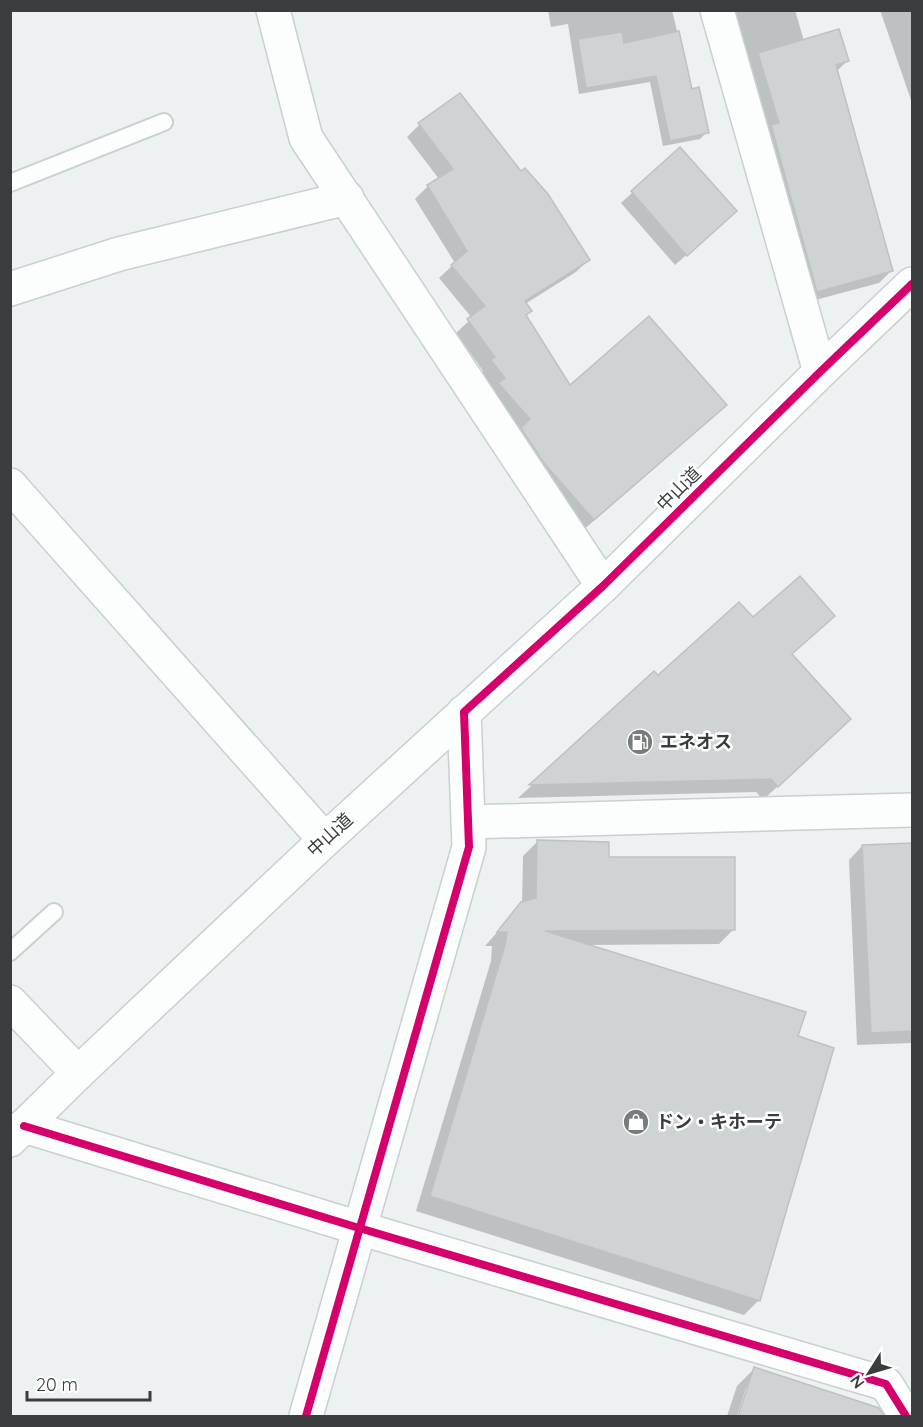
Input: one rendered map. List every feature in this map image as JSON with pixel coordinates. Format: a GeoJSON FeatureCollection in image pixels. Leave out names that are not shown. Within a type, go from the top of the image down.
{"type":"FeatureCollection","features":[{"type":"Feature","properties":{"kind":"main road"},"geometry":{"type":"LineString","coordinates":[[273,10],[306,138],[603,586]]}},
{"type":"Feature","properties":{"kind":"main road"},"geometry":{"type":"LineString","coordinates":[[717,10],[820,372]]}},
{"type":"Feature","properties":{"kind":"main road"},"geometry":{"type":"LineString","coordinates":[[10,289],[119,254],[347,198]]}},
{"type":"Feature","properties":{"kind":"main road","name":"中山道"},"geometry":{"type":"LineString","coordinates":[[17,1133],[325,840],[603,586],[912,284]]}},
{"type":"Feature","properties":{"kind":"main road"},"geometry":{"type":"LineString","coordinates":[[10,485],[325,840]]}},
{"type":"Feature","properties":{"kind":"main road"},"geometry":{"type":"LineString","coordinates":[[306,1416],[469,847],[464,712]]}},
{"type":"Feature","properties":{"kind":"main road"},"geometry":{"type":"LineString","coordinates":[[468,822],[912,810]]}},
{"type":"Feature","properties":{"kind":"main road"},"geometry":{"type":"LineString","coordinates":[[10,1002],[78,1073]]}},
{"type":"Feature","properties":{"kind":"main road"},"geometry":{"type":"LineString","coordinates":[[17,1133],[359,1228],[886,1384],[906,1416]]}},
{"type":"Feature","properties":{"kind":"lane"},"geometry":{"type":"LineString","coordinates":[[10,183],[164,122]]}},
{"type":"Feature","properties":{"kind":"lane"},"geometry":{"type":"LineString","coordinates":[[10,952],[54,912]]}},
{"type":"Feature","properties":{"kind":"building"},"geometry":{"type":"Polygon","coordinates":[[[839,29],[849,61],[836,65],[893,271],[817,292],[771,125],[779,123],[758,53],[839,29]]]}},
{"type":"Feature","properties":{"kind":"building"},"geometry":{"type":"Polygon","coordinates":[[[679,31],[692,89],[699,87],[709,133],[670,141],[656,76],[586,88],[578,39],[622,32],[624,43],[679,31]]]}},
{"type":"Feature","properties":{"kind":"building"},"geometry":{"type":"Polygon","coordinates":[[[460,93],[521,171],[525,168],[548,194],[590,260],[525,301],[532,311],[526,315],[570,385],[649,316],[727,405],[594,520],[544,463],[521,428],[530,419],[498,383],[505,378],[491,360],[495,357],[467,319],[485,306],[451,265],[467,251],[427,185],[453,169],[418,123],[460,93]]]}},
{"type":"Feature","properties":{"kind":"building"},"geometry":{"type":"Polygon","coordinates":[[[680,147],[737,211],[687,256],[631,191],[680,147]]]}},
{"type":"Feature","properties":{"kind":"building"},"geometry":{"type":"Polygon","coordinates":[[[800,576],[835,616],[792,654],[851,719],[778,787],[771,779],[529,785],[654,671],[658,675],[739,602],[753,617],[800,576]]]}},
{"type":"Feature","properties":{"kind":"building"},"geometry":{"type":"Polygon","coordinates":[[[537,840],[609,842],[609,857],[735,857],[735,930],[545,931],[806,1012],[798,1036],[834,1048],[760,1301],[430,1196],[505,945],[507,932],[497,932],[521,902],[536,898],[537,840]]]}},
{"type":"Feature","properties":{"kind":"building"},"geometry":{"type":"Polygon","coordinates":[[[912,843],[912,1031],[871,1033],[862,845],[912,843]]]}},
{"type":"Feature","properties":{"kind":"building"},"geometry":{"type":"Polygon","coordinates":[[[754,1367],[879,1408],[884,1416],[738,1416],[754,1367]]]}},
{"type":"Feature","properties":{"kind":"cycle path"},"geometry":{"type":"LineString","coordinates":[[306,1416],[469,847],[464,712],[603,586],[912,284]]}},
{"type":"Feature","properties":{"kind":"cycle path"},"geometry":{"type":"LineString","coordinates":[[24,1126],[886,1384],[906,1416]]}},
{"type":"Feature","properties":{"kind":"place","name":"エネオス"},"geometry":{"type":"Point","coordinates":[640,742]}},
{"type":"Feature","properties":{"kind":"place","name":"ドン・キホーテ"},"geometry":{"type":"Point","coordinates":[636,1122]}}]}
